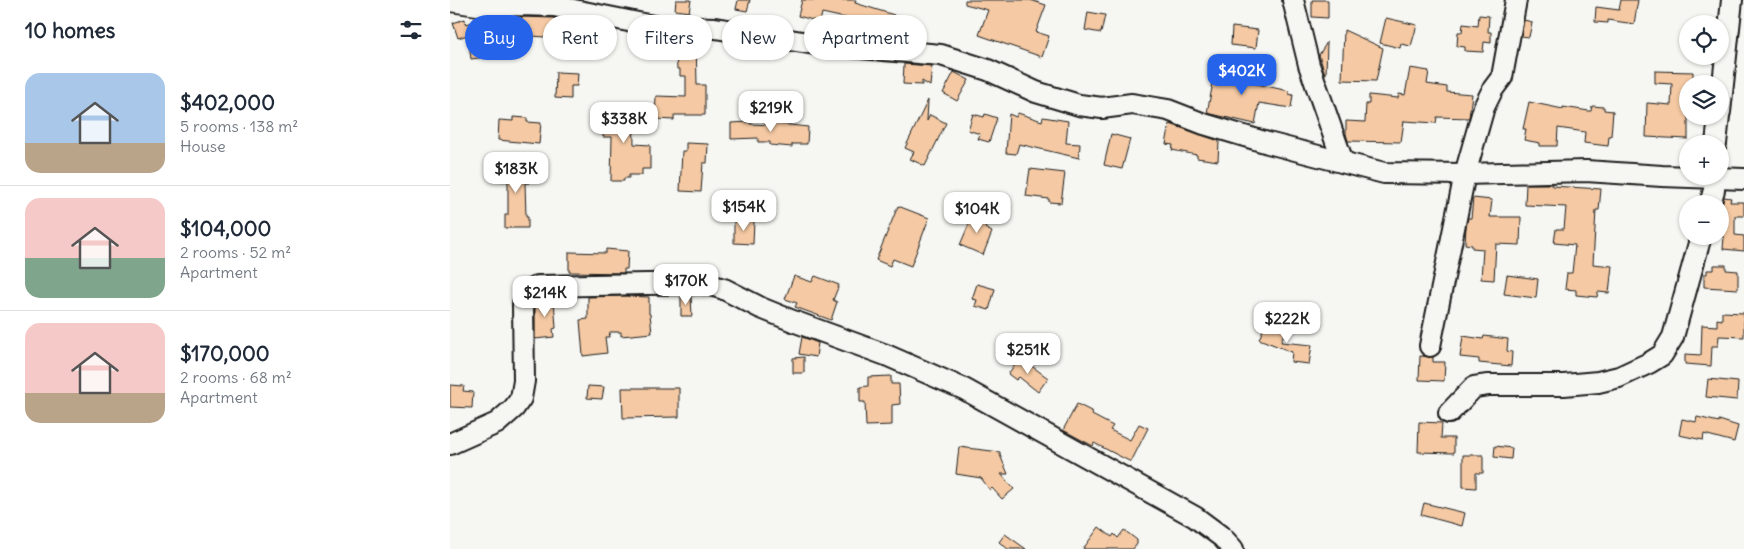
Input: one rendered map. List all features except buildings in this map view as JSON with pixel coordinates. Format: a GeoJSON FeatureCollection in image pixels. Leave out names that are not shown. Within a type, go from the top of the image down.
{"type":"FeatureCollection","features":[{"type":"Feature","properties":{"kind":"street"},"geometry":{"type":"LineString","coordinates":[[1293,0],[1309,65],[1343,162]]}},
{"type":"Feature","properties":{"kind":"street"},"geometry":{"type":"LineString","coordinates":[[1430,346],[1465,174],[1484,107],[1492,89],[1502,78],[1516,0]]}},
{"type":"Feature","properties":{"kind":"street"},"geometry":{"type":"LineString","coordinates":[[1724,75],[1732,0]]}},
{"type":"Feature","properties":{"kind":"street"},"geometry":{"type":"LineString","coordinates":[[450,1],[491,7],[524,2],[554,6],[653,26],[715,28],[815,44],[941,55],[988,70],[1036,92],[1079,105],[1102,108],[1132,104],[1168,110],[1204,124],[1268,143],[1384,172],[1465,174],[1586,171],[1679,175]]}},
{"type":"Feature","properties":{"kind":"street"},"geometry":{"type":"LineString","coordinates":[[1729,178],[1744,179]]}},
{"type":"Feature","properties":{"kind":"street"},"geometry":{"type":"LineString","coordinates":[[1449,414],[1474,387],[1488,385],[1564,385],[1598,382],[1625,374],[1662,355],[1673,337],[1699,245]]}},
{"type":"Feature","properties":{"kind":"street"},"geometry":{"type":"LineString","coordinates":[[450,444],[497,423],[514,408],[521,398],[524,381],[523,305],[524,296],[529,290],[538,286],[703,283],[724,289],[793,321],[886,354],[964,389],[1195,517],[1222,537],[1233,549]]}}]}
